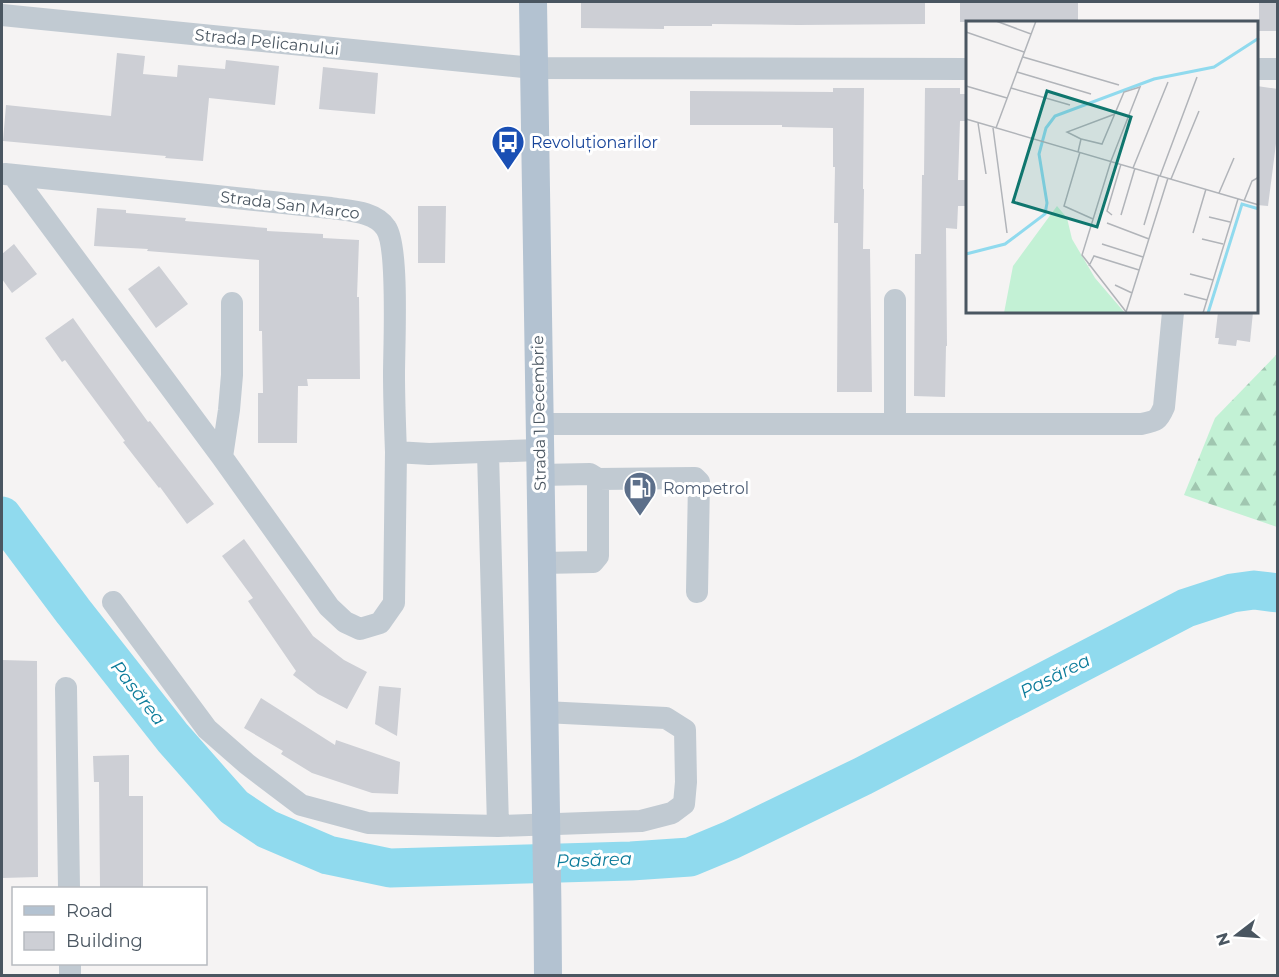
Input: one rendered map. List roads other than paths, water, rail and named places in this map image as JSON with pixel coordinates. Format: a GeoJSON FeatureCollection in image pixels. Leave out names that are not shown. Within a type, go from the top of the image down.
{"type":"FeatureCollection","features":[{"type":"Feature","properties":{"kind":"main road","name":"Strada 1 Decembrie"},"geometry":{"type":"LineString","coordinates":[[533,2],[548,975]]}},
{"type":"Feature","properties":{"kind":"street","name":"Strada Pelicanului"},"geometry":{"type":"LineString","coordinates":[[2,15],[533,68],[966,69]]}},
{"type":"Feature","properties":{"kind":"street"},"geometry":{"type":"LineString","coordinates":[[1258,69],[1278,69]]}},
{"type":"Feature","properties":{"kind":"street"},"geometry":{"type":"LineString","coordinates":[[7,175],[222,456]]}},
{"type":"Feature","properties":{"kind":"street","name":"Strada San Marco"},"geometry":{"type":"LineString","coordinates":[[7,175],[331,208],[360,213],[377,219],[386,228],[392,243],[394,274],[396,452],[394,603],[380,623],[360,629],[345,622],[329,607],[222,456]]}},
{"type":"Feature","properties":{"kind":"street"},"geometry":{"type":"LineString","coordinates":[[895,300],[895,424]]}},
{"type":"Feature","properties":{"kind":"street"},"geometry":{"type":"LineString","coordinates":[[222,456],[229,410],[232,303]]}},
{"type":"Feature","properties":{"kind":"street"},"geometry":{"type":"LineString","coordinates":[[396,452],[429,454],[539,450],[895,424],[1141,424],[1156,421],[1164,407],[1173,314]]}},
{"type":"Feature","properties":{"kind":"street"},"geometry":{"type":"LineString","coordinates":[[539,450],[598,479],[695,478],[699,482],[697,592]]}},
{"type":"Feature","properties":{"kind":"street"},"geometry":{"type":"LineString","coordinates":[[488,452],[498,826]]}},
{"type":"Feature","properties":{"kind":"street"},"geometry":{"type":"LineString","coordinates":[[542,563],[593,562],[598,556],[598,479]]}},
{"type":"Feature","properties":{"kind":"street"},"geometry":{"type":"LineString","coordinates":[[113,602],[207,729],[247,764],[302,805],[368,823],[498,826],[641,821],[672,813],[684,804],[685,730],[666,718],[544,712]]}},
{"type":"Feature","properties":{"kind":"street"},"geometry":{"type":"LineString","coordinates":[[66,688],[69,887]]}},
{"type":"Feature","properties":{"kind":"waterway","name":"Pasărea"},"geometry":{"type":"LineString","coordinates":[[2,516],[173,738],[234,807],[267,829],[328,855],[390,868],[631,861],[690,857],[731,840],[863,776],[1186,608],[1232,593],[1254,590],[1278,593]]}},
{"type":"Feature","properties":{"kind":"place","name":"Revoluționarilor"},"geometry":{"type":"Point","coordinates":[508,171]}},
{"type":"Feature","properties":{"kind":"place","name":"Rompetrol"},"geometry":{"type":"Point","coordinates":[640,517]}}]}
